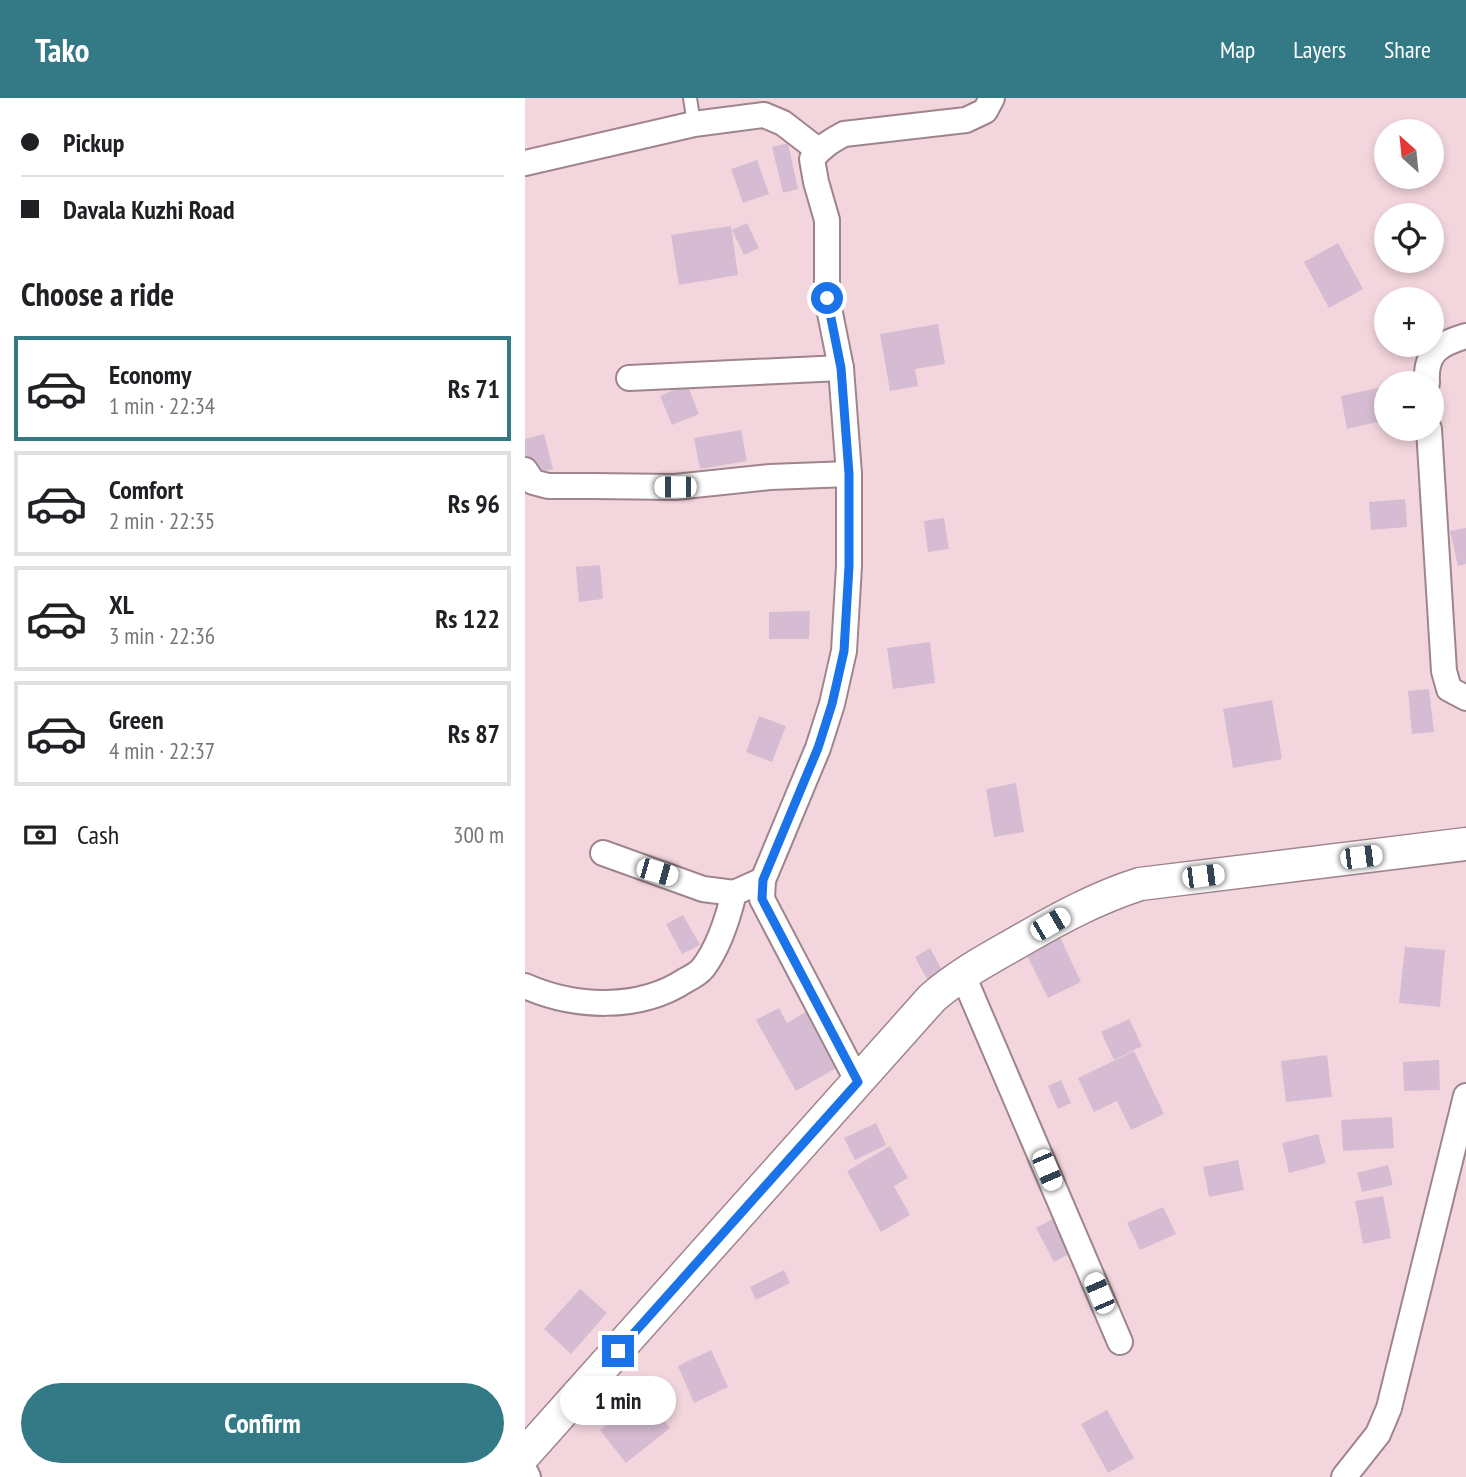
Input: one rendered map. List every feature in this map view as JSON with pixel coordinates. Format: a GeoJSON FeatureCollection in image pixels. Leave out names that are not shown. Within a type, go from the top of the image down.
{"type":"FeatureCollection","features":[{"type":"Feature","properties":{"kind":"street"},"geometry":{"type":"LineString","coordinates":[[858,1082],[762,899],[763,880],[818,748],[832,704],[844,651],[849,566],[849,474],[841,368],[827,298],[827,220],[815,182],[812,159],[818,150],[844,134],[966,120],[985,111],[992,98]]}},
{"type":"Feature","properties":{"kind":"street"},"geometry":{"type":"LineString","coordinates":[[525,163],[694,124],[764,115],[783,123],[818,150]]}},
{"type":"Feature","properties":{"kind":"street"},"geometry":{"type":"LineString","coordinates":[[1427,371],[1431,354],[1447,342],[1466,336]]}},
{"type":"Feature","properties":{"kind":"street"},"geometry":{"type":"LineString","coordinates":[[629,378],[841,368]]}},
{"type":"Feature","properties":{"kind":"street"},"geometry":{"type":"LineString","coordinates":[[1430,441],[1444,671],[1449,689],[1466,698]]}},
{"type":"Feature","properties":{"kind":"street"},"geometry":{"type":"LineString","coordinates":[[525,470],[533,482],[548,486],[675,487],[769,477],[849,474]]}},
{"type":"Feature","properties":{"kind":"street"},"geometry":{"type":"LineString","coordinates":[[525,1454],[932,998],[962,974],[1072,911],[1102,896],[1140,884],[1466,844]]}},
{"type":"Feature","properties":{"kind":"street"},"geometry":{"type":"LineString","coordinates":[[603,853],[703,889],[734,893],[763,880]]}},
{"type":"Feature","properties":{"kind":"street"},"geometry":{"type":"LineString","coordinates":[[525,986],[559,999],[618,1003],[646,998],[676,987],[702,970],[729,914],[734,893]]}},
{"type":"Feature","properties":{"kind":"street"},"geometry":{"type":"LineString","coordinates":[[962,974],[1121,1342]]}},
{"type":"Feature","properties":{"kind":"street"},"geometry":{"type":"LineString","coordinates":[[1344,1477],[1378,1434],[1389,1408],[1466,1096]]}},
{"type":"Feature","properties":{"kind":"street"},"geometry":{"type":"LineString","coordinates":[[525,1471],[528,1477]]}},
{"type":"Feature","properties":{"kind":"lane"},"geometry":{"type":"LineString","coordinates":[[690,98],[694,124]]}},
{"type":"Feature","properties":{"kind":"building"},"geometry":{"type":"Polygon","coordinates":[[[788,143],[798,189],[783,193],[772,147],[788,143]]]}},
{"type":"Feature","properties":{"kind":"building"},"geometry":{"type":"Polygon","coordinates":[[[757,160],[769,194],[743,203],[731,169],[757,160]]]}},
{"type":"Feature","properties":{"kind":"building"},"geometry":{"type":"Polygon","coordinates":[[[747,223],[759,248],[744,255],[732,230],[747,223]]]}},
{"type":"Feature","properties":{"kind":"building"},"geometry":{"type":"Polygon","coordinates":[[[731,226],[738,275],[679,285],[671,235],[731,226]]]}},
{"type":"Feature","properties":{"kind":"building"},"geometry":{"type":"Polygon","coordinates":[[[1338,243],[1363,289],[1329,308],[1304,262],[1338,243]]]}},
{"type":"Feature","properties":{"kind":"building"},"geometry":{"type":"Polygon","coordinates":[[[938,324],[945,364],[915,369],[918,386],[890,391],[880,334],[938,324]]]}},
{"type":"Feature","properties":{"kind":"building"},"geometry":{"type":"Polygon","coordinates":[[[687,384],[699,414],[672,425],[660,396],[687,384]]]}},
{"type":"Feature","properties":{"kind":"building"},"geometry":{"type":"Polygon","coordinates":[[[1374,389],[1374,423],[1347,429],[1341,396],[1374,389]]]}},
{"type":"Feature","properties":{"kind":"building"},"geometry":{"type":"Polygon","coordinates":[[[741,430],[747,461],[700,469],[694,438],[741,430]]]}},
{"type":"Feature","properties":{"kind":"building"},"geometry":{"type":"Polygon","coordinates":[[[544,434],[553,469],[529,475],[525,459],[525,439],[544,434]]]}},
{"type":"Feature","properties":{"kind":"building"},"geometry":{"type":"Polygon","coordinates":[[[1405,499],[1407,527],[1371,530],[1369,502],[1405,499]]]}},
{"type":"Feature","properties":{"kind":"building"},"geometry":{"type":"Polygon","coordinates":[[[944,518],[949,549],[928,552],[924,521],[944,518]]]}},
{"type":"Feature","properties":{"kind":"building"},"geometry":{"type":"Polygon","coordinates":[[[1466,528],[1466,564],[1458,566],[1450,531],[1466,528]]]}},
{"type":"Feature","properties":{"kind":"building"},"geometry":{"type":"Polygon","coordinates":[[[600,565],[603,599],[579,602],[576,567],[600,565]]]}},
{"type":"Feature","properties":{"kind":"building"},"geometry":{"type":"Polygon","coordinates":[[[810,611],[809,639],[769,639],[769,612],[810,611]]]}},
{"type":"Feature","properties":{"kind":"building"},"geometry":{"type":"Polygon","coordinates":[[[930,642],[935,683],[893,689],[887,648],[930,642]]]}},
{"type":"Feature","properties":{"kind":"building"},"geometry":{"type":"Polygon","coordinates":[[[1429,689],[1434,732],[1412,734],[1408,691],[1429,689]]]}},
{"type":"Feature","properties":{"kind":"building"},"geometry":{"type":"Polygon","coordinates":[[[1272,700],[1282,759],[1233,768],[1223,709],[1272,700]]]}},
{"type":"Feature","properties":{"kind":"building"},"geometry":{"type":"Polygon","coordinates":[[[759,716],[786,726],[772,762],[746,752],[759,716]]]}},
{"type":"Feature","properties":{"kind":"building"},"geometry":{"type":"Polygon","coordinates":[[[1016,783],[1024,832],[994,837],[986,789],[1016,783]]]}},
{"type":"Feature","properties":{"kind":"building"},"geometry":{"type":"Polygon","coordinates":[[[683,915],[700,945],[682,954],[666,924],[683,915]]]}},
{"type":"Feature","properties":{"kind":"building"},"geometry":{"type":"Polygon","coordinates":[[[1057,931],[1081,982],[1048,998],[1023,947],[1057,931]]]}},
{"type":"Feature","properties":{"kind":"building"},"geometry":{"type":"Polygon","coordinates":[[[1405,947],[1445,950],[1440,1007],[1399,1003],[1405,947]]]}},
{"type":"Feature","properties":{"kind":"building"},"geometry":{"type":"Polygon","coordinates":[[[930,948],[943,972],[928,981],[915,957],[930,948]]]}},
{"type":"Feature","properties":{"kind":"building"},"geometry":{"type":"Polygon","coordinates":[[[814,1007],[845,1063],[796,1091],[756,1020],[779,1008],[787,1023],[814,1007]]]}},
{"type":"Feature","properties":{"kind":"building"},"geometry":{"type":"Polygon","coordinates":[[[1129,1019],[1142,1046],[1114,1060],[1101,1032],[1129,1019]]]}},
{"type":"Feature","properties":{"kind":"building"},"geometry":{"type":"Polygon","coordinates":[[[1134,1051],[1164,1114],[1131,1130],[1117,1101],[1094,1112],[1078,1078],[1134,1051]]]}},
{"type":"Feature","properties":{"kind":"building"},"geometry":{"type":"Polygon","coordinates":[[[1327,1055],[1332,1097],[1286,1102],[1281,1061],[1327,1055]]]}},
{"type":"Feature","properties":{"kind":"building"},"geometry":{"type":"Polygon","coordinates":[[[1439,1060],[1440,1090],[1404,1091],[1403,1062],[1439,1060]]]}},
{"type":"Feature","properties":{"kind":"building"},"geometry":{"type":"Polygon","coordinates":[[[1061,1080],[1071,1103],[1058,1109],[1048,1086],[1061,1080]]]}},
{"type":"Feature","properties":{"kind":"building"},"geometry":{"type":"Polygon","coordinates":[[[1392,1117],[1394,1148],[1343,1151],[1341,1120],[1392,1117]]]}},
{"type":"Feature","properties":{"kind":"building"},"geometry":{"type":"Polygon","coordinates":[[[876,1123],[886,1145],[855,1160],[844,1138],[876,1123]]]}},
{"type":"Feature","properties":{"kind":"building"},"geometry":{"type":"Polygon","coordinates":[[[1318,1134],[1326,1163],[1289,1173],[1282,1143],[1318,1134]]]}},
{"type":"Feature","properties":{"kind":"building"},"geometry":{"type":"Polygon","coordinates":[[[890,1146],[908,1178],[894,1186],[910,1215],[881,1232],[847,1171],[890,1146]]]}},
{"type":"Feature","properties":{"kind":"building"},"geometry":{"type":"Polygon","coordinates":[[[1238,1160],[1244,1190],[1209,1197],[1203,1167],[1238,1160]]]}},
{"type":"Feature","properties":{"kind":"building"},"geometry":{"type":"Polygon","coordinates":[[[1388,1165],[1393,1185],[1362,1192],[1357,1173],[1388,1165]]]}},
{"type":"Feature","properties":{"kind":"building"},"geometry":{"type":"Polygon","coordinates":[[[1383,1196],[1391,1238],[1363,1244],[1355,1201],[1383,1196]]]}},
{"type":"Feature","properties":{"kind":"building"},"geometry":{"type":"Polygon","coordinates":[[[1163,1207],[1176,1234],[1140,1250],[1127,1223],[1163,1207]]]}},
{"type":"Feature","properties":{"kind":"building"},"geometry":{"type":"Polygon","coordinates":[[[1064,1213],[1082,1247],[1054,1262],[1036,1228],[1064,1213]]]}},
{"type":"Feature","properties":{"kind":"building"},"geometry":{"type":"Polygon","coordinates":[[[784,1270],[790,1283],[756,1300],[750,1287],[784,1270]]]}},
{"type":"Feature","properties":{"kind":"building"},"geometry":{"type":"Polygon","coordinates":[[[580,1289],[607,1313],[571,1354],[544,1329],[580,1289]]]}},
{"type":"Feature","properties":{"kind":"building"},"geometry":{"type":"Polygon","coordinates":[[[711,1350],[728,1387],[694,1403],[678,1366],[711,1350]]]}},
{"type":"Feature","properties":{"kind":"building"},"geometry":{"type":"Polygon","coordinates":[[[645,1396],[670,1428],[626,1463],[600,1430],[645,1396]]]}},
{"type":"Feature","properties":{"kind":"building"},"geometry":{"type":"Polygon","coordinates":[[[1107,1410],[1134,1458],[1108,1473],[1081,1424],[1107,1410]]]}},
{"type":"Feature","properties":{"kind":"route"},"geometry":{"type":"LineString","coordinates":[[618,1351],[858,1082],[762,899],[763,880],[818,748],[832,704],[844,651],[849,566],[849,474],[841,368],[827,298]]}}]}
